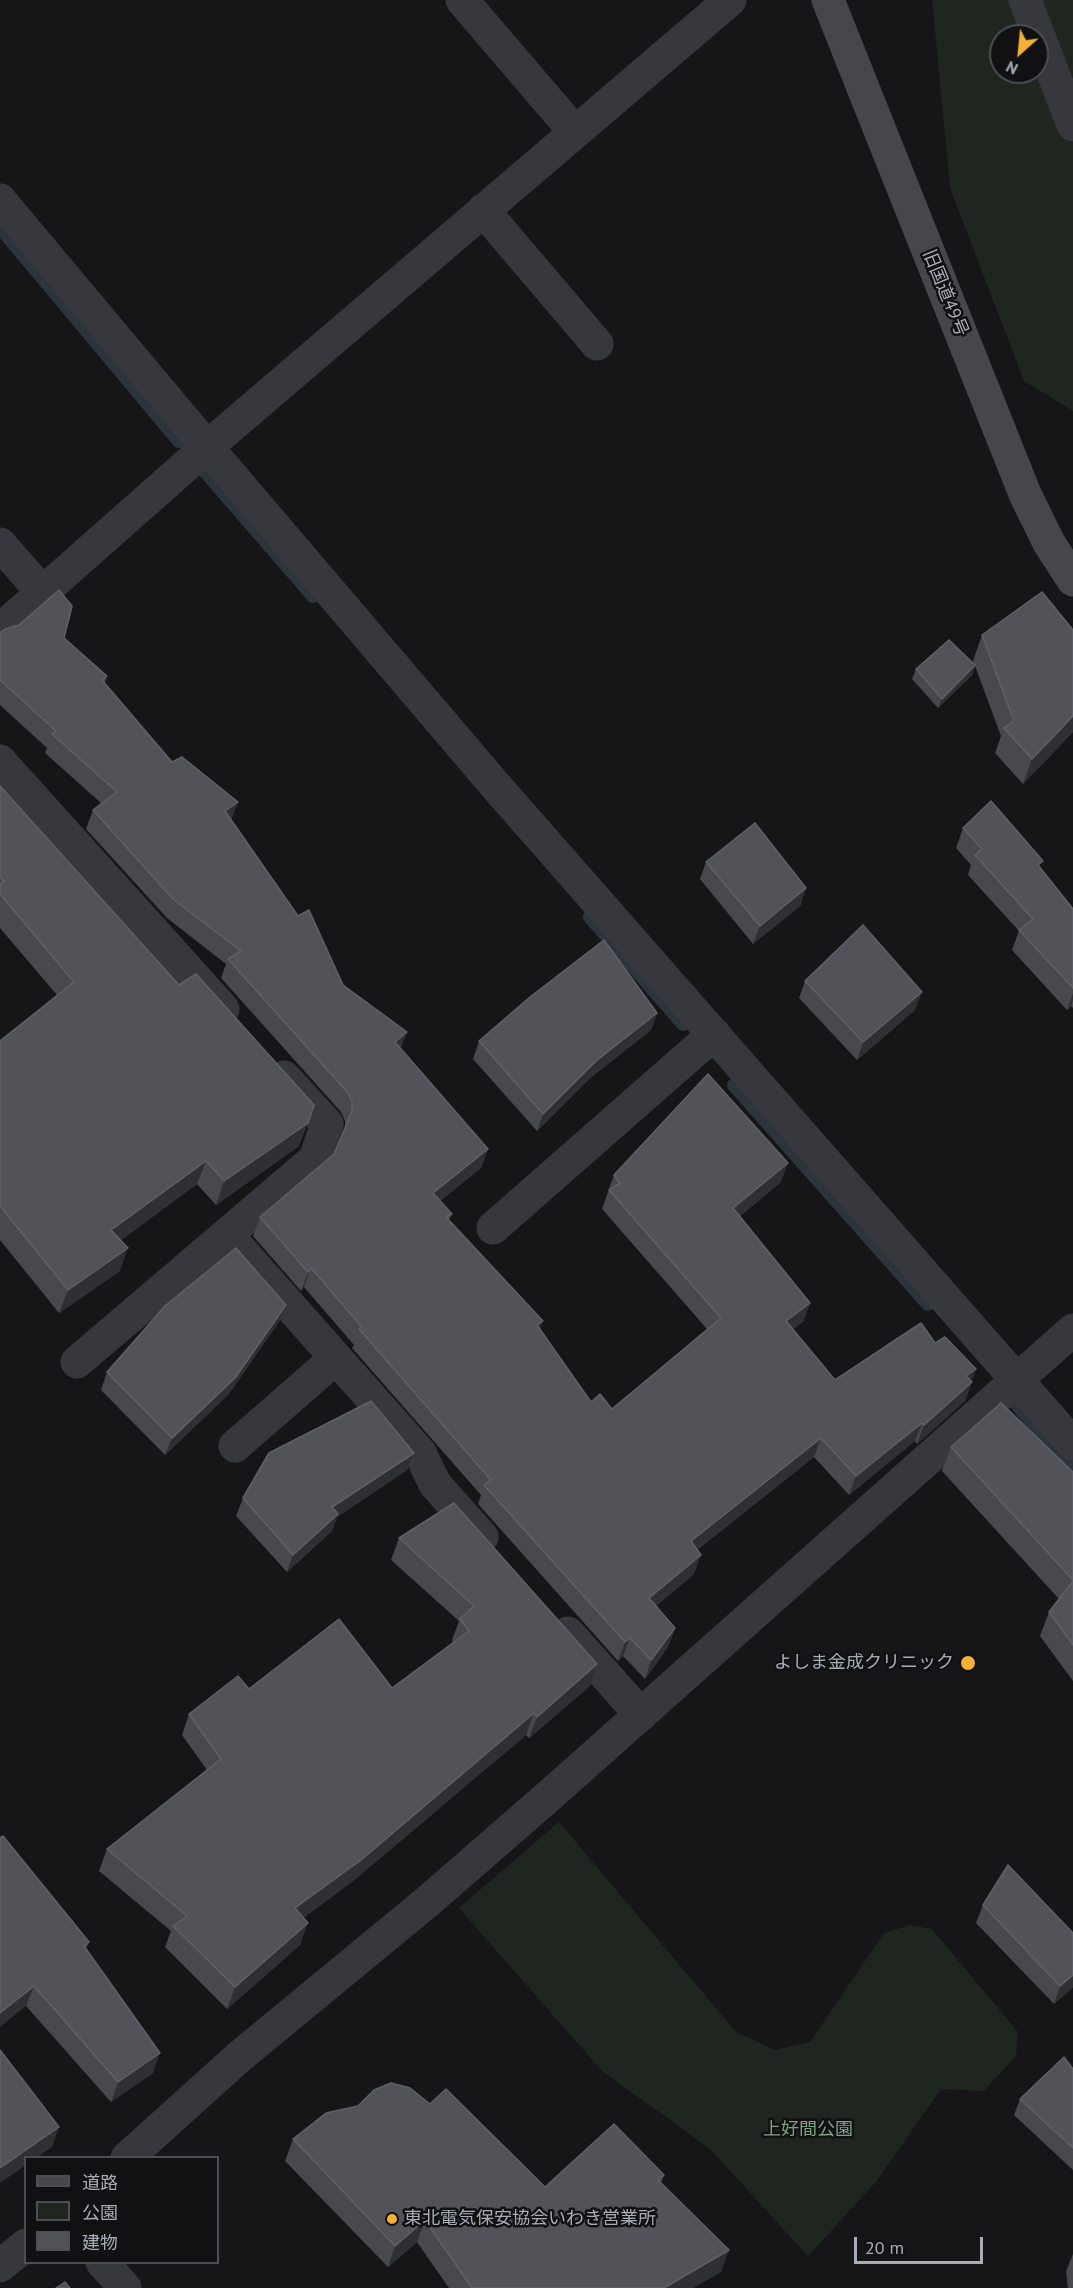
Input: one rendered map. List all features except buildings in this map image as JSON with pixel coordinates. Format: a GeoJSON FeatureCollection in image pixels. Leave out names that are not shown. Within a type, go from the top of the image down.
{"type":"FeatureCollection","features":[{"type":"Feature","properties":{"kind":"street"},"geometry":{"type":"LineString","coordinates":[[462,0],[573,131]]}},
{"type":"Feature","properties":{"kind":"street"},"geometry":{"type":"LineString","coordinates":[[0,630],[207,447],[573,131],[730,0]]}},
{"type":"Feature","properties":{"kind":"street","name":"旧国道49号"},"geometry":{"type":"LineString","coordinates":[[828,0],[1025,494],[1049,543],[1073,580]]}},
{"type":"Feature","properties":{"kind":"street"},"geometry":{"type":"LineString","coordinates":[[1025,0],[1070,110]]}},
{"type":"Feature","properties":{"kind":"street"},"geometry":{"type":"LineString","coordinates":[[0,200],[495,785],[1073,1444]]}},
{"type":"Feature","properties":{"kind":"street"},"geometry":{"type":"LineString","coordinates":[[483,210],[597,344]]}},
{"type":"Feature","properties":{"kind":"street"},"geometry":{"type":"LineString","coordinates":[[0,544],[42,593]]}},
{"type":"Feature","properties":{"kind":"street"},"geometry":{"type":"LineString","coordinates":[[0,761],[327,1125],[315,1159],[77,1362]]}},
{"type":"Feature","properties":{"kind":"street"},"geometry":{"type":"LineString","coordinates":[[493,1228],[714,1034]]}},
{"type":"Feature","properties":{"kind":"street"},"geometry":{"type":"LineString","coordinates":[[236,1245],[420,1453],[435,1484],[501,1559]]}},
{"type":"Feature","properties":{"kind":"street"},"geometry":{"type":"LineString","coordinates":[[129,2156],[239,2057],[427,1902],[1073,1330]]}},
{"type":"Feature","properties":{"kind":"street"},"geometry":{"type":"LineString","coordinates":[[235,1446],[336,1358]]}},
{"type":"Feature","properties":{"kind":"street"},"geometry":{"type":"LineString","coordinates":[[547,1610],[641,1714]]}},
{"type":"Feature","properties":{"kind":"street"},"geometry":{"type":"LineString","coordinates":[[0,2266],[24,2247]]}},
{"type":"Feature","properties":{"kind":"street"},"geometry":{"type":"LineString","coordinates":[[104,2264],[125,2288]]}},
{"type":"Feature","properties":{"kind":"green space"},"geometry":{"type":"Polygon","coordinates":[[[932,0],[1073,0],[1073,411],[1024,381],[950,188],[932,0]]]}},
{"type":"Feature","properties":{"kind":"green space","name":"上好間公園"},"geometry":{"type":"Polygon","coordinates":[[[559,1822],[736,2032],[775,2050],[810,2042],[884,1933],[910,1925],[932,1929],[1018,2032],[1016,2056],[984,2091],[941,2089],[876,2182],[808,2256],[710,2149],[602,2071],[459,1908],[559,1822]]]}},
{"type":"Feature","properties":{"kind":"waterway"},"geometry":{"type":"LineString","coordinates":[[0,227],[179,441]]}},
{"type":"Feature","properties":{"kind":"waterway"},"geometry":{"type":"LineString","coordinates":[[204,470],[313,596]]}},
{"type":"Feature","properties":{"kind":"waterway"},"geometry":{"type":"LineString","coordinates":[[590,917],[683,1024]]}},
{"type":"Feature","properties":{"kind":"waterway"},"geometry":{"type":"LineString","coordinates":[[734,1085],[928,1304]]}},
{"type":"Feature","properties":{"kind":"waterway"},"geometry":{"type":"LineString","coordinates":[[1018,1406],[1073,1471]]}},
{"type":"Feature","properties":{"kind":"place","name":"よしま金成クリニック"},"geometry":{"type":"Point","coordinates":[968,1663]}},
{"type":"Feature","properties":{"kind":"place","name":"東北電気保安協会いわき営業所"},"geometry":{"type":"Point","coordinates":[392,2219]}}]}
